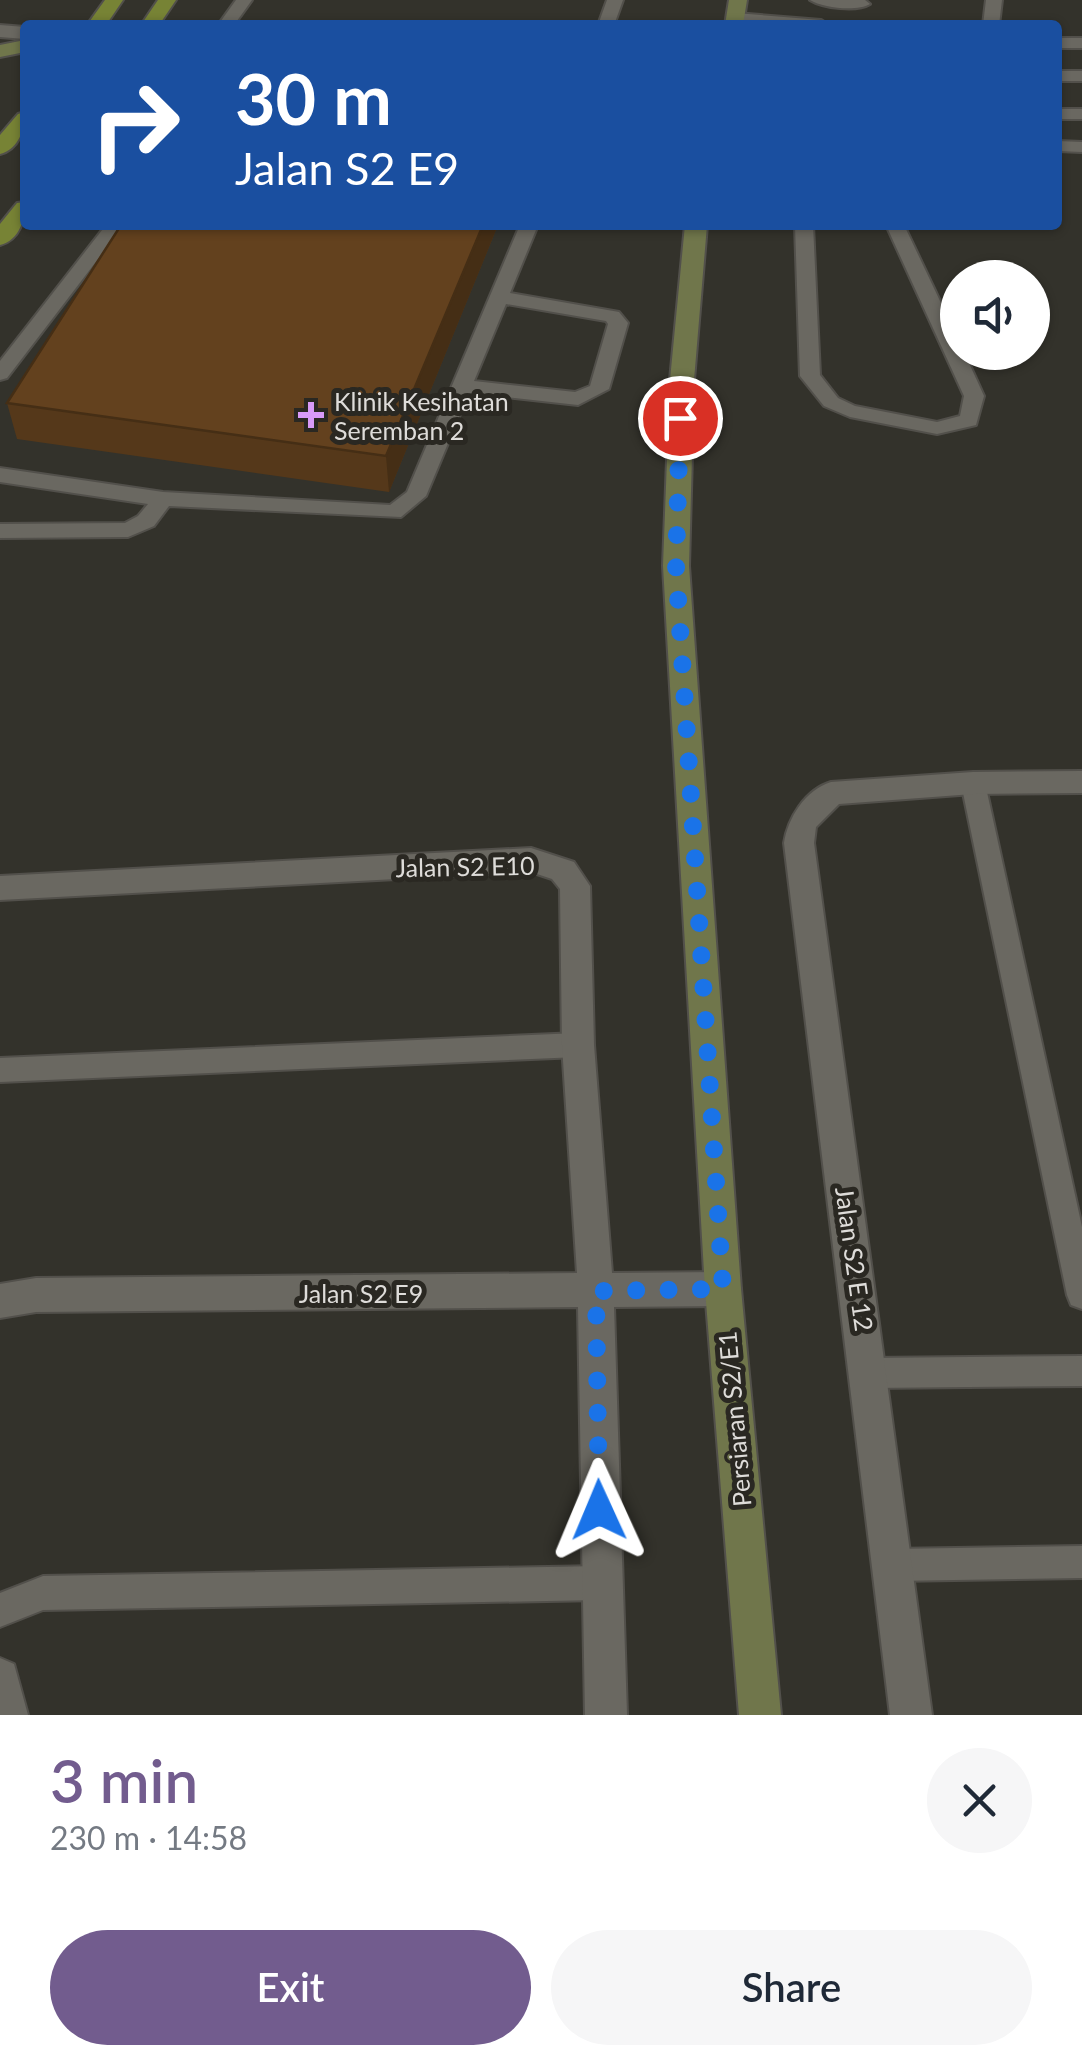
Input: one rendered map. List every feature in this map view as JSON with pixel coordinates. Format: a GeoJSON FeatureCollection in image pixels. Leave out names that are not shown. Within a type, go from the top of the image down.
{"type":"FeatureCollection","features":[{"type":"Feature","properties":{"kind":"main road"},"geometry":{"type":"LineString","coordinates":[[0,148],[20,124]]}},
{"type":"Feature","properties":{"kind":"main road"},"geometry":{"type":"LineString","coordinates":[[0,238],[20,214]]}},
{"type":"Feature","properties":{"kind":"street","name":"Persiaran S2/E1"},"geometry":{"type":"LineString","coordinates":[[696,230],[682,380],[676,566],[723,1289],[760,1715]]}},
{"type":"Feature","properties":{"kind":"street"},"geometry":{"type":"LineString","coordinates":[[973,783],[1082,782]]}},
{"type":"Feature","properties":{"kind":"street","name":"Jalan S2 E 12"},"geometry":{"type":"LineString","coordinates":[[911,1715],[800,843],[802,823],[831,793],[973,783]]}},
{"type":"Feature","properties":{"kind":"street","name":"Jalan S2 E10"},"geometry":{"type":"LineString","coordinates":[[0,888],[531,860],[563,870],[575,886],[578,1045],[596,1291],[606,1715]]}},
{"type":"Feature","properties":{"kind":"street","name":"Jalan S2 E9"},"geometry":{"type":"LineString","coordinates":[[0,1301],[36,1294],[723,1289]]}},
{"type":"Feature","properties":{"kind":"street"},"geometry":{"type":"LineString","coordinates":[[0,1678],[7,1715]]}},
{"type":"Feature","properties":{"kind":"lane"},"geometry":{"type":"LineString","coordinates":[[818,0],[862,2]]}},
{"type":"Feature","properties":{"kind":"lane"},"geometry":{"type":"LineString","coordinates":[[736,14],[783,20]]}},
{"type":"Feature","properties":{"kind":"lane"},"geometry":{"type":"LineString","coordinates":[[0,374],[112,230]]}},
{"type":"Feature","properties":{"kind":"lane"},"geometry":{"type":"LineString","coordinates":[[0,475],[163,499],[394,512],[416,496],[527,230]]}},
{"type":"Feature","properties":{"kind":"lane"},"geometry":{"type":"LineString","coordinates":[[804,230],[810,376],[820,389],[832,402],[850,412],[938,428],[969,420],[974,396],[897,230]]}},
{"type":"Feature","properties":{"kind":"lane"},"geometry":{"type":"LineString","coordinates":[[461,386],[578,399],[599,389],[618,322],[612,316],[498,296]]}},
{"type":"Feature","properties":{"kind":"lane"},"geometry":{"type":"LineString","coordinates":[[0,531],[128,530],[146,521],[163,499]]}},
{"type":"Feature","properties":{"kind":"lane"},"geometry":{"type":"LineString","coordinates":[[973,783],[1082,1295]]}},
{"type":"Feature","properties":{"kind":"lane"},"geometry":{"type":"LineString","coordinates":[[0,1070],[578,1045]]}},
{"type":"Feature","properties":{"kind":"lane"},"geometry":{"type":"LineString","coordinates":[[870,1373],[1082,1371]]}},
{"type":"Feature","properties":{"kind":"lane"},"geometry":{"type":"LineString","coordinates":[[892,1565],[1082,1562]]}},
{"type":"Feature","properties":{"kind":"lane"},"geometry":{"type":"LineString","coordinates":[[0,1610],[43,1593],[600,1583]]}},
{"type":"Feature","properties":{"kind":"building"},"geometry":{"type":"Polygon","coordinates":[[[118,230],[481,230],[386,456],[7,403],[118,230]]]}},
{"type":"Feature","properties":{"kind":"place","name":"Klinik Kesihatan Seremban 2"},"geometry":{"type":"Point","coordinates":[311,415]}},
{"type":"Feature","properties":{"kind":"route"},"geometry":{"type":"LineString","coordinates":[[599,1510],[596,1291],[723,1289],[676,566],[680,418]]}}]}
